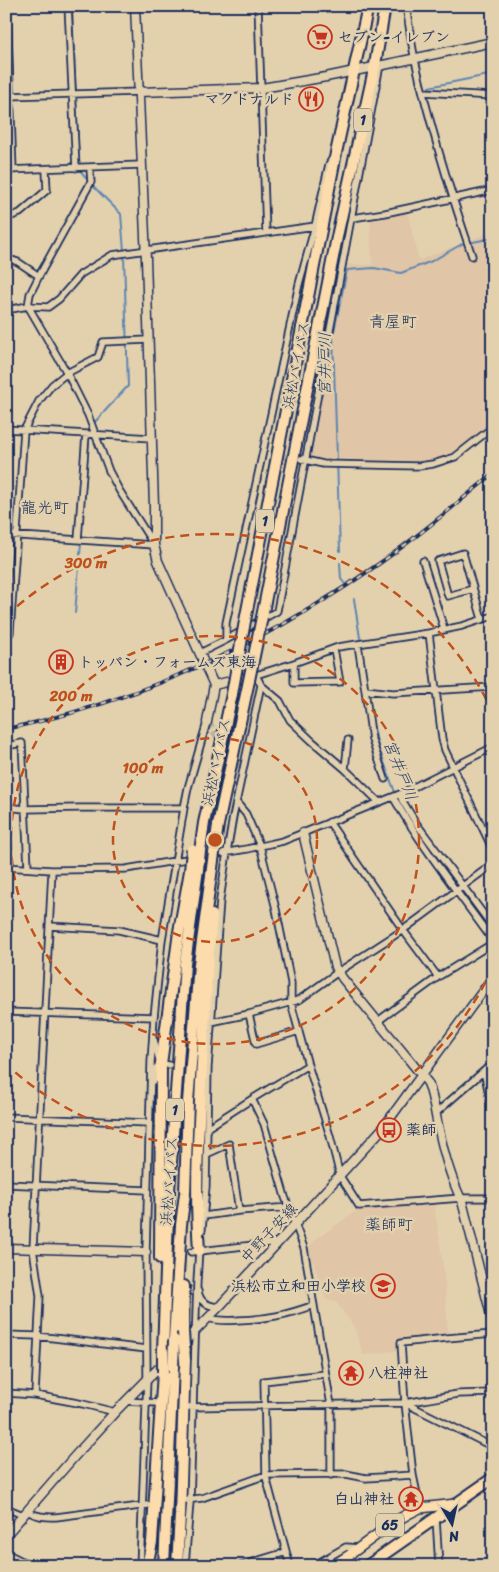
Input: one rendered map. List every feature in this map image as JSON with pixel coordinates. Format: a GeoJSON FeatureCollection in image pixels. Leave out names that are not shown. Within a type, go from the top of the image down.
{"type":"FeatureCollection","features":[{"type":"Feature","properties":{"kind":"highway","name":"浜松バイパス"},"geometry":{"type":"LineString","coordinates":[[164,1566],[168,1370],[163,1351],[169,1191],[185,964],[196,851],[204,823],[232,694],[336,153],[368,6]]}},
{"type":"Feature","properties":{"kind":"highway","name":"浜松バイパス"},"geometry":{"type":"LineString","coordinates":[[147,1566],[152,1542],[168,1370],[174,1340],[181,1225],[185,1192],[188,1102],[199,964],[214,867],[220,848],[218,825],[262,617],[336,242],[378,65],[385,6]]}},
{"type":"Feature","properties":{"kind":"highway"},"geometry":{"type":"LineString","coordinates":[[195,1251],[207,970],[214,867]]}},
{"type":"Feature","properties":{"kind":"highway"},"geometry":{"type":"LineString","coordinates":[[165,1064],[179,932],[194,870]]}},
{"type":"Feature","properties":{"kind":"highway","name":"1"},"geometry":{"type":"LineString","coordinates":[[164,1324],[160,1268],[160,1092],[165,1064]]}},
{"type":"Feature","properties":{"kind":"highway","name":"1"},"geometry":{"type":"LineString","coordinates":[[177,1566],[184,1360],[185,1192]]}},
{"type":"Feature","properties":{"kind":"highway"},"geometry":{"type":"LineString","coordinates":[[367,1566],[493,1478]]}},
{"type":"Feature","properties":{"kind":"highway","name":"1"},"geometry":{"type":"LineString","coordinates":[[151,1566],[152,1542]]}},
{"type":"Feature","properties":{"kind":"main road","name":"65"},"geometry":{"type":"LineString","coordinates":[[332,1566],[360,1548],[394,1522],[420,1508],[456,1504]]}},
{"type":"Feature","properties":{"kind":"street"},"geometry":{"type":"LineString","coordinates":[[6,6],[10,170],[141,165]]}},
{"type":"Feature","properties":{"kind":"street"},"geometry":{"type":"LineString","coordinates":[[68,6],[82,168],[90,184],[39,276],[30,294],[28,306],[67,373],[88,415],[109,471],[119,490],[154,545]]}},
{"type":"Feature","properties":{"kind":"street"},"geometry":{"type":"LineString","coordinates":[[135,6],[146,250],[154,545],[158,561],[214,685],[207,722],[184,808],[162,940],[154,1017],[148,1123],[147,1190],[149,1252],[145,1506],[140,1566]]}},
{"type":"Feature","properties":{"kind":"street"},"geometry":{"type":"LineString","coordinates":[[258,6],[266,233]]}},
{"type":"Feature","properties":{"kind":"street"},"geometry":{"type":"LineString","coordinates":[[406,6],[414,58],[452,198],[472,256]]}},
{"type":"Feature","properties":{"kind":"street"},"geometry":{"type":"LineString","coordinates":[[8,96],[262,88],[493,42]]}},
{"type":"Feature","properties":{"kind":"street"},"geometry":{"type":"LineString","coordinates":[[200,653],[277,611],[303,459],[352,218],[378,65]]}},
{"type":"Feature","properties":{"kind":"street"},"geometry":{"type":"LineString","coordinates":[[423,92],[493,96]]}},
{"type":"Feature","properties":{"kind":"street"},"geometry":{"type":"LineString","coordinates":[[226,640],[226,623],[299,284],[315,226],[328,164],[336,153]]}},
{"type":"Feature","properties":{"kind":"street"},"geometry":{"type":"LineString","coordinates":[[6,218],[20,213],[47,190],[46,170]]}},
{"type":"Feature","properties":{"kind":"street"},"geometry":{"type":"LineString","coordinates":[[352,218],[493,190]]}},
{"type":"Feature","properties":{"kind":"street"},"geometry":{"type":"LineString","coordinates":[[6,310],[28,306],[48,307],[59,299],[81,274],[112,255],[123,252],[315,226]]}},
{"type":"Feature","properties":{"kind":"street"},"geometry":{"type":"LineString","coordinates":[[6,258],[18,262],[39,276]]}},
{"type":"Feature","properties":{"kind":"street"},"geometry":{"type":"LineString","coordinates":[[6,633],[10,633],[24,430],[39,401],[52,384],[67,373],[98,357],[103,342],[148,340]]}},
{"type":"Feature","properties":{"kind":"street"},"geometry":{"type":"LineString","coordinates":[[303,459],[311,462],[335,464],[419,466],[433,464],[455,457],[493,427]]}},
{"type":"Feature","properties":{"kind":"street"},"geometry":{"type":"LineString","coordinates":[[6,429],[151,438]]}},
{"type":"Feature","properties":{"kind":"street"},"geometry":{"type":"LineString","coordinates":[[80,540],[86,434]]}},
{"type":"Feature","properties":{"kind":"street"},"geometry":{"type":"LineString","coordinates":[[263,452],[272,454]]}},
{"type":"Feature","properties":{"kind":"street"},"geometry":{"type":"LineString","coordinates":[[6,535],[154,545]]}},
{"type":"Feature","properties":{"kind":"street"},"geometry":{"type":"LineString","coordinates":[[473,589],[448,596],[438,561],[463,553],[482,618]]}},
{"type":"Feature","properties":{"kind":"street"},"geometry":{"type":"LineString","coordinates":[[423,561],[444,629]]}},
{"type":"Feature","properties":{"kind":"street"},"geometry":{"type":"LineString","coordinates":[[214,685],[256,675],[338,647],[429,633],[462,626],[493,616]]}},
{"type":"Feature","properties":{"kind":"street"},"geometry":{"type":"LineString","coordinates":[[429,633],[442,739],[453,768],[493,850]]}},
{"type":"Feature","properties":{"kind":"street"},"geometry":{"type":"LineString","coordinates":[[358,645],[367,690],[372,740],[384,780]]}},
{"type":"Feature","properties":{"kind":"street"},"geometry":{"type":"LineString","coordinates":[[294,663],[294,683],[340,682],[334,649]]}},
{"type":"Feature","properties":{"kind":"street"},"geometry":{"type":"LineString","coordinates":[[256,675],[262,685],[280,701],[290,720],[345,768],[379,802]]}},
{"type":"Feature","properties":{"kind":"street"},"geometry":{"type":"LineString","coordinates":[[219,1307],[210,1306],[202,1301],[199,1295],[195,1251],[204,1216],[206,1187],[206,1068],[220,900],[220,848],[236,802],[262,685]]}},
{"type":"Feature","properties":{"kind":"street"},"geometry":{"type":"LineString","coordinates":[[367,690],[393,693],[493,687]]}},
{"type":"Feature","properties":{"kind":"street"},"geometry":{"type":"LineString","coordinates":[[345,768],[348,740]]}},
{"type":"Feature","properties":{"kind":"street"},"geometry":{"type":"LineString","coordinates":[[6,746],[22,743],[28,867]]}},
{"type":"Feature","properties":{"kind":"street"},"geometry":{"type":"LineString","coordinates":[[6,867],[52,870],[126,869],[175,861],[220,848],[260,846],[282,841],[396,795],[493,747]]}},
{"type":"Feature","properties":{"kind":"street"},"geometry":{"type":"LineString","coordinates":[[396,795],[493,927]]}},
{"type":"Feature","properties":{"kind":"street"},"geometry":{"type":"LineString","coordinates":[[378,1021],[438,977],[493,942],[412,829],[396,795]]}},
{"type":"Feature","properties":{"kind":"street"},"geometry":{"type":"LineString","coordinates":[[236,802],[246,814],[260,846],[276,909],[291,983],[291,1003],[340,1176],[360,1206],[461,1198],[493,1198]]}},
{"type":"Feature","properties":{"kind":"street"},"geometry":{"type":"LineString","coordinates":[[6,808],[184,808]]}},
{"type":"Feature","properties":{"kind":"street"},"geometry":{"type":"LineString","coordinates":[[329,822],[402,930],[438,977]]}},
{"type":"Feature","properties":{"kind":"street"},"geometry":{"type":"LineString","coordinates":[[302,834],[335,967],[428,1083],[434,1097],[444,1152],[461,1198],[490,1304],[493,1323]]}},
{"type":"Feature","properties":{"kind":"street"},"geometry":{"type":"LineString","coordinates":[[211,1022],[291,1003],[307,995],[402,930],[493,864]]}},
{"type":"Feature","properties":{"kind":"street"},"geometry":{"type":"LineString","coordinates":[[35,1396],[40,1296],[34,1249],[36,1185],[52,870]]}},
{"type":"Feature","properties":{"kind":"street"},"geometry":{"type":"LineString","coordinates":[[49,926],[119,930],[162,940]]}},
{"type":"Feature","properties":{"kind":"street","name":"中野子安線"},"geometry":{"type":"LineString","coordinates":[[6,1535],[115,1412],[219,1307],[383,1128],[491,984]]}},
{"type":"Feature","properties":{"kind":"street"},"geometry":{"type":"LineString","coordinates":[[6,1012],[154,1017]]}},
{"type":"Feature","properties":{"kind":"street"},"geometry":{"type":"LineString","coordinates":[[249,1014],[256,1044],[299,1032]]}},
{"type":"Feature","properties":{"kind":"street"},"geometry":{"type":"LineString","coordinates":[[153,1030],[158,1059],[165,1064]]}},
{"type":"Feature","properties":{"kind":"street"},"geometry":{"type":"LineString","coordinates":[[436,1113],[493,1063]]}},
{"type":"Feature","properties":{"kind":"street"},"geometry":{"type":"LineString","coordinates":[[149,1101],[156,1068],[165,1064]]}},
{"type":"Feature","properties":{"kind":"street"},"geometry":{"type":"LineString","coordinates":[[207,1128],[308,1065]]}},
{"type":"Feature","properties":{"kind":"street"},"geometry":{"type":"LineString","coordinates":[[484,1071],[493,1114]]}},
{"type":"Feature","properties":{"kind":"street"},"geometry":{"type":"LineString","coordinates":[[252,1099],[264,1124],[304,1248],[331,1405],[332,1475]]}},
{"type":"Feature","properties":{"kind":"street"},"geometry":{"type":"LineString","coordinates":[[6,1117],[148,1123]]}},
{"type":"Feature","properties":{"kind":"street"},"geometry":{"type":"LineString","coordinates":[[207,1154],[229,1144],[239,1211]]}},
{"type":"Feature","properties":{"kind":"street"},"geometry":{"type":"LineString","coordinates":[[6,1184],[147,1190]]}},
{"type":"Feature","properties":{"kind":"street"},"geometry":{"type":"LineString","coordinates":[[204,1216],[290,1207]]}},
{"type":"Feature","properties":{"kind":"street"},"geometry":{"type":"LineString","coordinates":[[195,1251],[279,1242]]}},
{"type":"Feature","properties":{"kind":"street"},"geometry":{"type":"LineString","coordinates":[[6,1248],[149,1252]]}},
{"type":"Feature","properties":{"kind":"street"},"geometry":{"type":"LineString","coordinates":[[185,1566],[190,1407],[197,1282]]}},
{"type":"Feature","properties":{"kind":"street"},"geometry":{"type":"LineString","coordinates":[[208,1318],[217,1321],[270,1318],[293,1313],[314,1305]]}},
{"type":"Feature","properties":{"kind":"street"},"geometry":{"type":"LineString","coordinates":[[420,1508],[413,1475],[401,1343],[493,1334]]}},
{"type":"Feature","properties":{"kind":"street"},"geometry":{"type":"LineString","coordinates":[[6,1335],[38,1336],[146,1349]]}},
{"type":"Feature","properties":{"kind":"street"},"geometry":{"type":"LineString","coordinates":[[290,1566],[266,1475],[264,1382],[325,1374]]}},
{"type":"Feature","properties":{"kind":"street"},"geometry":{"type":"LineString","coordinates":[[6,1393],[83,1404],[115,1412]]}},
{"type":"Feature","properties":{"kind":"street"},"geometry":{"type":"LineString","coordinates":[[190,1407],[405,1403],[458,1394],[493,1393]]}},
{"type":"Feature","properties":{"kind":"street"},"geometry":{"type":"LineString","coordinates":[[126,1402],[157,1403]]}},
{"type":"Feature","properties":{"kind":"street"},"geometry":{"type":"LineString","coordinates":[[405,1403],[493,1447]]}},
{"type":"Feature","properties":{"kind":"street"},"geometry":{"type":"LineString","coordinates":[[188,1500],[202,1498],[266,1475],[346,1474],[366,1478],[413,1475]]}},
{"type":"Feature","properties":{"kind":"street"},"geometry":{"type":"LineString","coordinates":[[6,1508],[42,1517],[56,1517],[145,1506]]}},
{"type":"Feature","properties":{"kind":"street"},"geometry":{"type":"LineString","coordinates":[[436,1518],[439,1566]]}},
{"type":"Feature","properties":{"kind":"street"},"geometry":{"type":"LineString","coordinates":[[313,1566],[346,1547],[360,1548]]}},
{"type":"Feature","properties":{"kind":"street"},"geometry":{"type":"LineString","coordinates":[[240,1566],[286,1552]]}},
{"type":"Feature","properties":{"kind":"street"},"geometry":{"type":"LineString","coordinates":[[6,1553],[38,1566]]}},
{"type":"Feature","properties":{"kind":"shaded area"},"geometry":{"type":"Polygon","coordinates":[[[407,211],[419,260],[493,231],[493,422],[453,454],[423,463],[311,460],[308,454],[346,264],[372,265],[370,218],[407,211]]]}},
{"type":"Feature","properties":{"kind":"shaded area","name":"浜松市立和田小学校"},"geometry":{"type":"Polygon","coordinates":[[[434,1202],[444,1272],[448,1334],[396,1342],[398,1351],[363,1355],[354,1327],[336,1302],[326,1300],[308,1248],[316,1239],[356,1211],[434,1202]]]}},
{"type":"Feature","properties":{"kind":"waterway"},"geometry":{"type":"LineString","coordinates":[[72,6],[79,165]]}},
{"type":"Feature","properties":{"kind":"waterway","name":"宮井戸川"},"geometry":{"type":"LineString","coordinates":[[429,87],[493,74]]}},
{"type":"Feature","properties":{"kind":"waterway"},"geometry":{"type":"LineString","coordinates":[[80,170],[89,182]]}},
{"type":"Feature","properties":{"kind":"waterway"},"geometry":{"type":"LineString","coordinates":[[92,185],[121,214],[124,251]]}},
{"type":"Feature","properties":{"kind":"waterway","name":"宮井戸川"},"geometry":{"type":"LineString","coordinates":[[473,242],[493,238]]}},
{"type":"Feature","properties":{"kind":"waterway","name":"宮井戸川"},"geometry":{"type":"LineString","coordinates":[[340,551],[333,336],[347,270],[374,268],[401,273],[432,261],[462,244]]}},
{"type":"Feature","properties":{"kind":"waterway"},"geometry":{"type":"LineString","coordinates":[[93,424],[128,386],[124,255]]}},
{"type":"Feature","properties":{"kind":"waterway"},"geometry":{"type":"LineString","coordinates":[[81,538],[90,428]]}},
{"type":"Feature","properties":{"kind":"waterway"},"geometry":{"type":"LineString","coordinates":[[75,613],[81,543]]}},
{"type":"Feature","properties":{"kind":"waterway","name":"宮井戸川"},"geometry":{"type":"LineString","coordinates":[[340,563],[341,579],[345,584]]}},
{"type":"Feature","properties":{"kind":"waterway","name":"宮井戸川"},"geometry":{"type":"LineString","coordinates":[[354,599],[360,638]]}},
{"type":"Feature","properties":{"kind":"waterway","name":"宮井戸川"},"geometry":{"type":"LineString","coordinates":[[362,648],[366,679]]}},
{"type":"Feature","properties":{"kind":"waterway","name":"宮井戸川"},"geometry":{"type":"LineString","coordinates":[[371,716],[378,746],[396,795]]}},
{"type":"Feature","properties":{"kind":"waterway","name":"宮井戸川"},"geometry":{"type":"LineString","coordinates":[[401,805],[493,934]]}},
{"type":"Feature","properties":{"kind":"tunnel"},"geometry":{"type":"LineString","coordinates":[[276,455],[296,458]]}},
{"type":"Feature","properties":{"kind":"tunnel"},"geometry":{"type":"LineString","coordinates":[[207,722],[243,771]]}},
{"type":"Feature","properties":{"kind":"tunnel"},"geometry":{"type":"LineString","coordinates":[[153,1251],[191,1252]]}},
{"type":"Feature","properties":{"kind":"railway"},"geometry":{"type":"LineString","coordinates":[[6,729],[56,717],[154,685],[248,643],[337,592],[395,553],[493,474]]}},
{"type":"Feature","properties":{"kind":"place","name":"セブン-イレブン"},"geometry":{"type":"Point","coordinates":[320,37]}},
{"type":"Feature","properties":{"kind":"place","name":"マクドナルド"},"geometry":{"type":"Point","coordinates":[311,99]}},
{"type":"Feature","properties":{"kind":"place","name":"トッパン・フォームズ東海"},"geometry":{"type":"Point","coordinates":[61,662]}},
{"type":"Feature","properties":{"kind":"place","name":"薬師"},"geometry":{"type":"Point","coordinates":[389,1130]}},
{"type":"Feature","properties":{"kind":"place","name":"浜松市立和田小学校"},"geometry":{"type":"Point","coordinates":[383,1286]}},
{"type":"Feature","properties":{"kind":"place","name":"八柱神社"},"geometry":{"type":"Point","coordinates":[351,1373]}},
{"type":"Feature","properties":{"kind":"place","name":"白山神社"},"geometry":{"type":"Point","coordinates":[411,1499]}},
{"type":"Feature","properties":{"kind":"district","name":"青屋町"},"geometry":{"type":"Point","coordinates":[393,321]}},
{"type":"Feature","properties":{"kind":"district","name":"龍光町"},"geometry":{"type":"Point","coordinates":[45,507]}},
{"type":"Feature","properties":{"kind":"district","name":"薬師町"},"geometry":{"type":"Point","coordinates":[389,1224]}}]}
